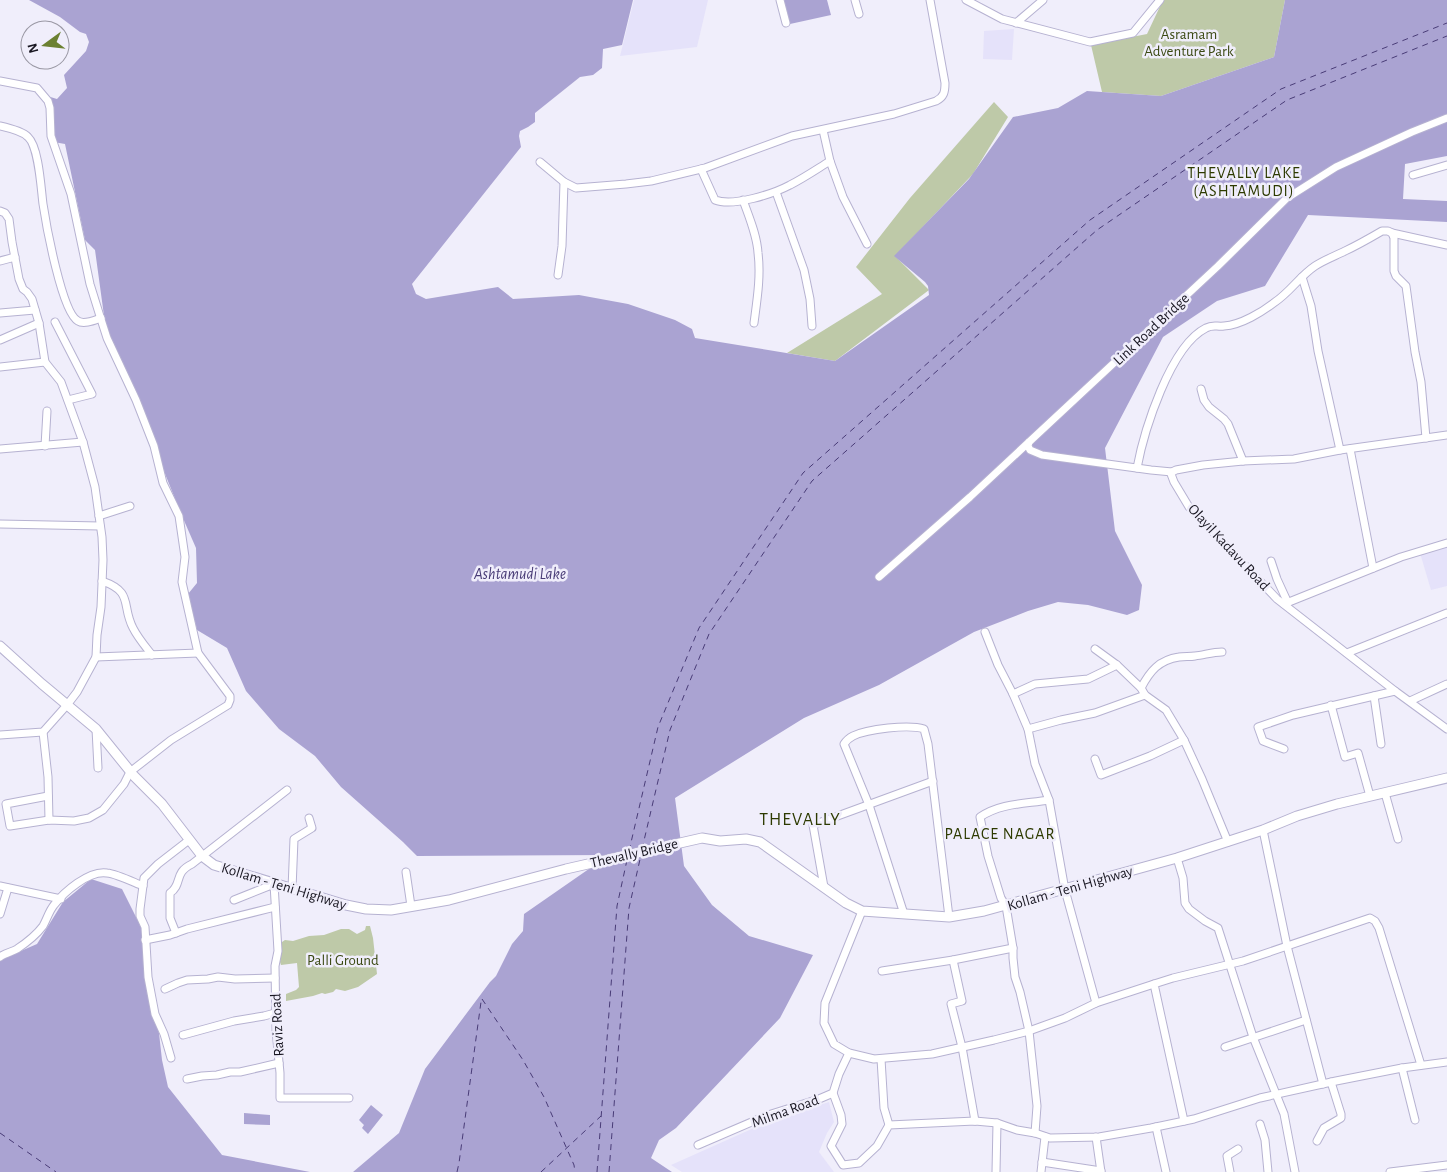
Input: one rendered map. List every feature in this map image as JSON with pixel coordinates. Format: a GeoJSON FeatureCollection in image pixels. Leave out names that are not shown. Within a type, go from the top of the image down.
{"type":"FeatureCollection","features":[{"type":"Feature","properties":{"kind":"main road","name":"Kollam - Teni Highway"},"geometry":{"type":"LineString","coordinates":[[0,646],[96,729],[130,772],[162,804],[202,856],[214,865],[346,905],[366,909],[391,910],[449,900],[566,869]]}},
{"type":"Feature","properties":{"kind":"main road","name":"Kollam - Teni Highway"},"geometry":{"type":"LineString","coordinates":[[702,838],[720,841],[746,839],[760,842],[846,903],[862,911],[949,917],[984,912],[1065,890],[1228,842],[1297,816],[1385,792],[1447,778]]}},
{"type":"Feature","properties":{"kind":"main road","name":"Thevally Bridge"},"geometry":{"type":"LineString","coordinates":[[566,869],[702,838]]}},
{"type":"Feature","properties":{"kind":"street"},"geometry":{"type":"LineString","coordinates":[[780,0],[786,23]]}},
{"type":"Feature","properties":{"kind":"street"},"geometry":{"type":"LineString","coordinates":[[855,0],[859,14]]}},
{"type":"Feature","properties":{"kind":"street"},"geometry":{"type":"LineString","coordinates":[[540,162],[564,182],[576,188],[651,181],[701,169],[792,136],[894,114],[936,101],[944,95],[945,83],[930,0]]}},
{"type":"Feature","properties":{"kind":"street"},"geometry":{"type":"LineString","coordinates":[[966,0],[1002,19],[1090,42],[1133,33],[1160,0]]}},
{"type":"Feature","properties":{"kind":"street"},"geometry":{"type":"LineString","coordinates":[[1016,23],[1043,0]]}},
{"type":"Feature","properties":{"kind":"street"},"geometry":{"type":"LineString","coordinates":[[0,81],[37,88],[48,101],[51,136],[71,194],[90,284],[107,338],[136,400],[154,446],[163,483],[179,516],[185,556],[182,582],[198,653],[230,696],[228,705],[171,740],[130,772],[124,784],[103,810],[89,818],[74,821],[49,820],[10,826],[6,804],[48,796]]}},
{"type":"Feature","properties":{"kind":"street","name":"Link Road Bridge"},"geometry":{"type":"LineString","coordinates":[[879,577],[970,497],[1218,266],[1287,198],[1336,167],[1447,118]]}},
{"type":"Feature","properties":{"kind":"street"},"geometry":{"type":"LineString","coordinates":[[0,126],[28,136],[32,142],[38,162],[50,244],[66,299],[74,317],[79,322],[101,318]]}},
{"type":"Feature","properties":{"kind":"street"},"geometry":{"type":"LineString","coordinates":[[823,130],[830,161],[843,197],[867,244]]}},
{"type":"Feature","properties":{"kind":"street"},"geometry":{"type":"LineString","coordinates":[[701,169],[711,195],[715,200],[730,202],[776,192],[830,161]]}},
{"type":"Feature","properties":{"kind":"street"},"geometry":{"type":"LineString","coordinates":[[1413,175],[1447,165]]}},
{"type":"Feature","properties":{"kind":"street"},"geometry":{"type":"LineString","coordinates":[[558,274],[562,246],[564,182]]}},
{"type":"Feature","properties":{"kind":"street"},"geometry":{"type":"LineString","coordinates":[[776,192],[804,270],[810,299],[812,326]]}},
{"type":"Feature","properties":{"kind":"street"},"geometry":{"type":"LineString","coordinates":[[743,200],[755,234],[758,252],[758,294],[754,323]]}},
{"type":"Feature","properties":{"kind":"street"},"geometry":{"type":"LineString","coordinates":[[0,211],[5,213],[9,219],[21,285],[32,300],[39,324],[45,362],[61,382],[83,442],[95,488],[103,560],[96,657],[77,692],[44,732],[0,735]]}},
{"type":"Feature","properties":{"kind":"street"},"geometry":{"type":"LineString","coordinates":[[1137,468],[1152,411],[1172,366],[1186,345],[1206,327],[1242,322],[1275,302],[1315,266],[1382,231],[1447,245]]}},
{"type":"Feature","properties":{"kind":"street"},"geometry":{"type":"LineString","coordinates":[[1392,233],[1394,238],[1394,271],[1396,276],[1406,286],[1421,382],[1426,438]]}},
{"type":"Feature","properties":{"kind":"street"},"geometry":{"type":"LineString","coordinates":[[0,261],[15,257]]}},
{"type":"Feature","properties":{"kind":"street"},"geometry":{"type":"LineString","coordinates":[[1302,277],[1311,306],[1318,352],[1340,450]]}},
{"type":"Feature","properties":{"kind":"street"},"geometry":{"type":"LineString","coordinates":[[0,313],[35,310]]}},
{"type":"Feature","properties":{"kind":"street"},"geometry":{"type":"LineString","coordinates":[[55,322],[92,394],[68,400]]}},
{"type":"Feature","properties":{"kind":"street"},"geometry":{"type":"LineString","coordinates":[[0,340],[39,324]]}},
{"type":"Feature","properties":{"kind":"street"},"geometry":{"type":"LineString","coordinates":[[0,367],[45,362]]}},
{"type":"Feature","properties":{"kind":"street"},"geometry":{"type":"LineString","coordinates":[[1201,389],[1208,406],[1228,424],[1243,461]]}},
{"type":"Feature","properties":{"kind":"street"},"geometry":{"type":"LineString","coordinates":[[45,446],[47,411]]}},
{"type":"Feature","properties":{"kind":"street"},"geometry":{"type":"LineString","coordinates":[[1029,442],[1030,450],[1042,455],[1172,472],[1203,465],[1294,459],[1340,450],[1447,435]]}},
{"type":"Feature","properties":{"kind":"street"},"geometry":{"type":"LineString","coordinates":[[0,449],[83,442]]}},
{"type":"Feature","properties":{"kind":"street"},"geometry":{"type":"LineString","coordinates":[[1350,449],[1373,568]]}},
{"type":"Feature","properties":{"kind":"street","name":"Olayil Kadavu Road"},"geometry":{"type":"LineString","coordinates":[[1172,472],[1174,482],[1189,507],[1278,599],[1395,691],[1447,729]]}},
{"type":"Feature","properties":{"kind":"street"},"geometry":{"type":"LineString","coordinates":[[99,516],[130,506]]}},
{"type":"Feature","properties":{"kind":"street"},"geometry":{"type":"LineString","coordinates":[[0,524],[100,526]]}},
{"type":"Feature","properties":{"kind":"street"},"geometry":{"type":"LineString","coordinates":[[1271,561],[1286,604],[1401,557],[1447,543]]}},
{"type":"Feature","properties":{"kind":"street"},"geometry":{"type":"LineString","coordinates":[[102,581],[115,586],[121,592],[127,604],[132,627],[152,655]]}},
{"type":"Feature","properties":{"kind":"street"},"geometry":{"type":"LineString","coordinates":[[1347,653],[1447,613]]}},
{"type":"Feature","properties":{"kind":"street"},"geometry":{"type":"LineString","coordinates":[[985,632],[1028,729],[1035,764],[1049,800],[1065,890],[1096,1003]]}},
{"type":"Feature","properties":{"kind":"street"},"geometry":{"type":"LineString","coordinates":[[1095,649],[1117,665],[1141,688],[1145,695],[1166,710],[1184,740],[1228,842]]}},
{"type":"Feature","properties":{"kind":"street"},"geometry":{"type":"LineString","coordinates":[[1141,688],[1148,675],[1159,664],[1180,657],[1222,652]]}},
{"type":"Feature","properties":{"kind":"street"},"geometry":{"type":"LineString","coordinates":[[96,657],[198,653]]}},
{"type":"Feature","properties":{"kind":"street"},"geometry":{"type":"LineString","coordinates":[[1013,694],[1035,684],[1088,679],[1117,665]]}},
{"type":"Feature","properties":{"kind":"street"},"geometry":{"type":"LineString","coordinates":[[1410,701],[1447,684]]}},
{"type":"Feature","properties":{"kind":"street"},"geometry":{"type":"LineString","coordinates":[[1284,749],[1263,741],[1258,727],[1293,714],[1395,691]]}},
{"type":"Feature","properties":{"kind":"street"},"geometry":{"type":"LineString","coordinates":[[1028,729],[1096,713],[1145,695]]}},
{"type":"Feature","properties":{"kind":"street"},"geometry":{"type":"LineString","coordinates":[[1374,696],[1381,744]]}},
{"type":"Feature","properties":{"kind":"street"},"geometry":{"type":"LineString","coordinates":[[1331,705],[1344,757],[1358,754],[1370,796]]}},
{"type":"Feature","properties":{"kind":"street"},"geometry":{"type":"LineString","coordinates":[[904,914],[869,805],[844,744],[853,736],[884,728],[918,727],[924,730],[928,744],[949,917]]}},
{"type":"Feature","properties":{"kind":"street"},"geometry":{"type":"LineString","coordinates":[[96,729],[98,768]]}},
{"type":"Feature","properties":{"kind":"street"},"geometry":{"type":"LineString","coordinates":[[44,732],[49,820]]}},
{"type":"Feature","properties":{"kind":"street"},"geometry":{"type":"LineString","coordinates":[[1095,759],[1101,774],[1150,756],[1184,740]]}},
{"type":"Feature","properties":{"kind":"street"},"geometry":{"type":"LineString","coordinates":[[824,888],[814,824],[933,780]]}},
{"type":"Feature","properties":{"kind":"street"},"geometry":{"type":"LineString","coordinates":[[176,933],[170,918],[170,893],[176,889],[179,875],[288,790]]}},
{"type":"Feature","properties":{"kind":"street"},"geometry":{"type":"LineString","coordinates":[[1385,792],[1398,839]]}},
{"type":"Feature","properties":{"kind":"street"},"geometry":{"type":"LineString","coordinates":[[1035,1133],[1037,1106],[1029,1031],[1015,977],[1013,948],[1006,906],[1001,898],[988,856],[980,818],[992,810],[1015,804],[1049,800]]}},
{"type":"Feature","properties":{"kind":"street"},"geometry":{"type":"LineString","coordinates":[[292,889],[294,839],[312,828],[309,818]]}},
{"type":"Feature","properties":{"kind":"street"},"geometry":{"type":"LineString","coordinates":[[1263,830],[1287,946],[1322,1084]]}},
{"type":"Feature","properties":{"kind":"street"},"geometry":{"type":"LineString","coordinates":[[171,1058],[164,1034],[155,1014],[148,977],[145,926],[140,916],[140,909],[144,878],[152,869],[189,840]]}},
{"type":"Feature","properties":{"kind":"street"},"geometry":{"type":"LineString","coordinates":[[1177,858],[1183,878],[1184,903],[1205,921],[1218,928],[1253,1037],[1284,1114],[1295,1172]]}},
{"type":"Feature","properties":{"kind":"street"},"geometry":{"type":"LineString","coordinates":[[0,957],[17,949],[34,935],[43,926],[54,905],[66,891],[82,879],[107,872],[143,886]]}},
{"type":"Feature","properties":{"kind":"street"},"geometry":{"type":"LineString","coordinates":[[406,872],[412,906]]}},
{"type":"Feature","properties":{"kind":"street"},"geometry":{"type":"LineString","coordinates":[[234,900],[274,884]]}},
{"type":"Feature","properties":{"kind":"street","name":"Raviz Road"},"geometry":{"type":"LineString","coordinates":[[274,884],[278,951],[275,978],[280,1098],[349,1098]]}},
{"type":"Feature","properties":{"kind":"street"},"geometry":{"type":"LineString","coordinates":[[0,886],[61,899]]}},
{"type":"Feature","properties":{"kind":"street"},"geometry":{"type":"LineString","coordinates":[[0,914],[8,888]]}},
{"type":"Feature","properties":{"kind":"street"},"geometry":{"type":"LineString","coordinates":[[145,940],[275,907]]}},
{"type":"Feature","properties":{"kind":"street"},"geometry":{"type":"LineString","coordinates":[[862,911],[824,1003],[824,1023],[834,1044],[849,1053],[874,1059],[932,1054],[1029,1031],[1065,1018],[1096,1003],[1154,984],[1243,961],[1370,918],[1373,919],[1379,928],[1421,1065]]}},
{"type":"Feature","properties":{"kind":"street"},"geometry":{"type":"LineString","coordinates":[[882,971],[1013,948]]}},
{"type":"Feature","properties":{"kind":"street"},"geometry":{"type":"LineString","coordinates":[[953,960],[962,1001],[951,1004],[962,1047],[974,1121]]}},
{"type":"Feature","properties":{"kind":"street"},"geometry":{"type":"LineString","coordinates":[[165,989],[187,980],[208,980],[218,977],[235,979],[275,978]]}},
{"type":"Feature","properties":{"kind":"street"},"geometry":{"type":"LineString","coordinates":[[1154,984],[1184,1121]]}},
{"type":"Feature","properties":{"kind":"street"},"geometry":{"type":"LineString","coordinates":[[183,1035],[234,1021],[276,1013]]}},
{"type":"Feature","properties":{"kind":"street"},"geometry":{"type":"LineString","coordinates":[[1225,1047],[1306,1020]]}},
{"type":"Feature","properties":{"kind":"street","name":"Milma Road"},"geometry":{"type":"LineString","coordinates":[[698,1146],[768,1114],[833,1093],[849,1053]]}},
{"type":"Feature","properties":{"kind":"street"},"geometry":{"type":"LineString","coordinates":[[833,1093],[842,1124],[831,1146],[843,1165],[860,1163],[877,1146],[889,1125],[884,1108],[881,1059]]}},
{"type":"Feature","properties":{"kind":"street"},"geometry":{"type":"LineString","coordinates":[[889,1125],[974,1121],[997,1123],[1045,1137],[1096,1137],[1156,1128],[1260,1098],[1331,1082],[1402,1068],[1447,1063]]}},
{"type":"Feature","properties":{"kind":"street"},"geometry":{"type":"LineString","coordinates":[[187,1079],[202,1076],[218,1076],[230,1072],[240,1072],[279,1064]]}},
{"type":"Feature","properties":{"kind":"street"},"geometry":{"type":"LineString","coordinates":[[1402,1068],[1416,1120]]}},
{"type":"Feature","properties":{"kind":"street"},"geometry":{"type":"LineString","coordinates":[[1318,1141],[1324,1128],[1340,1118],[1341,1114],[1331,1082]]}},
{"type":"Feature","properties":{"kind":"street"},"geometry":{"type":"LineString","coordinates":[[996,1172],[997,1123]]}},
{"type":"Feature","properties":{"kind":"street"},"geometry":{"type":"LineString","coordinates":[[1260,1124],[1265,1140],[1268,1172]]}},
{"type":"Feature","properties":{"kind":"street"},"geometry":{"type":"LineString","coordinates":[[1156,1128],[1166,1172]]}},
{"type":"Feature","properties":{"kind":"street"},"geometry":{"type":"LineString","coordinates":[[1041,1172],[1045,1137]]}},
{"type":"Feature","properties":{"kind":"street"},"geometry":{"type":"LineString","coordinates":[[1042,1162],[1101,1172],[1096,1137]]}},
{"type":"Feature","properties":{"kind":"street"},"geometry":{"type":"LineString","coordinates":[[1230,1172],[1227,1156],[1238,1149]]}},
{"type":"Feature","properties":{"kind":"street"},"geometry":{"type":"LineString","coordinates":[[1390,1172],[1447,1165]]}},
{"type":"Feature","properties":{"kind":"shaded area"},"geometry":{"type":"Polygon","coordinates":[[[634,0],[708,0],[697,47],[620,56],[634,0]]]}},
{"type":"Feature","properties":{"kind":"shaded area"},"geometry":{"type":"Polygon","coordinates":[[[1014,29],[1012,60],[983,59],[984,31],[1014,29]]]}},
{"type":"Feature","properties":{"kind":"shaded area"},"geometry":{"type":"Polygon","coordinates":[[[1447,545],[1447,586],[1431,590],[1420,553],[1447,545]]]}},
{"type":"Feature","properties":{"kind":"shaded area"},"geometry":{"type":"Polygon","coordinates":[[[829,1102],[834,1122],[819,1152],[834,1172],[682,1172],[671,1165],[772,1120],[829,1102]]]}},
{"type":"Feature","properties":{"kind":"green space","name":"Asramam Adventure Park"},"geometry":{"type":"Polygon","coordinates":[[[1163,0],[1285,0],[1274,57],[1161,96],[1102,92],[1091,45],[1147,34],[1163,0]]]}},
{"type":"Feature","properties":{"kind":"green space"},"geometry":{"type":"Polygon","coordinates":[[[994,102],[1008,117],[973,174],[895,256],[929,290],[835,361],[787,353],[882,294],[856,267],[910,198],[994,102]]]}},
{"type":"Feature","properties":{"kind":"green space","name":"Palli Ground"},"geometry":{"type":"Polygon","coordinates":[[[366,926],[370,926],[373,938],[377,974],[358,987],[345,991],[336,989],[325,994],[322,993],[286,1001],[286,994],[299,987],[297,963],[281,965],[282,942],[324,935],[341,929],[349,929],[357,934],[365,930],[366,926]]]}},
{"type":"Feature","properties":{"kind":"water","name":"Ashtamudi Lake"},"geometry":{"type":"Polygon","coordinates":[[[29,0],[633,0],[622,45],[603,49],[602,68],[593,75],[580,77],[535,113],[535,122],[520,131],[521,147],[412,284],[416,294],[426,299],[498,287],[513,299],[579,295],[628,304],[675,320],[692,329],[695,338],[835,361],[929,295],[928,286],[925,282],[894,256],[969,179],[1013,117],[1058,108],[1087,91],[1161,96],[1274,57],[1285,0],[1447,0],[1447,156],[1405,164],[1403,199],[1447,201],[1447,222],[1308,215],[1265,286],[1217,301],[1163,337],[1105,448],[1115,531],[1142,585],[1139,610],[1127,615],[1088,605],[1058,602],[1028,611],[974,632],[879,685],[804,718],[675,798],[684,866],[712,905],[749,936],[813,955],[780,1018],[676,1128],[659,1140],[651,1158],[672,1172],[353,1172],[399,1133],[425,1069],[496,976],[512,944],[523,931],[524,914],[609,855],[417,856],[341,787],[315,756],[279,729],[246,691],[227,648],[197,630],[188,594],[197,583],[196,548],[105,323],[95,250],[85,240],[65,144],[48,141],[47,96],[57,99],[67,88],[64,75],[86,51],[89,42],[86,34],[70,24],[70,20],[64,20],[29,0]]]}},
{"type":"Feature","properties":{"kind":"water"},"geometry":{"type":"Polygon","coordinates":[[[784,0],[827,0],[831,15],[790,24],[784,0]]]}},
{"type":"Feature","properties":{"kind":"water"},"geometry":{"type":"Polygon","coordinates":[[[91,879],[122,889],[143,927],[153,1015],[159,1033],[168,1087],[222,1155],[310,1172],[0,1172],[0,960],[37,944],[63,902],[91,879]]]}},
{"type":"Feature","properties":{"kind":"water"},"geometry":{"type":"Polygon","coordinates":[[[371,1105],[383,1115],[368,1134],[362,1128],[364,1125],[359,1120],[371,1105]]]}},
{"type":"Feature","properties":{"kind":"water"},"geometry":{"type":"Polygon","coordinates":[[[244,1113],[270,1115],[270,1125],[244,1124],[244,1113]]]}},
{"type":"Feature","properties":{"kind":"ferry route"},"geometry":{"type":"LineString","coordinates":[[629,851],[658,727],[699,628],[803,473],[1090,220],[1281,89],[1447,23]]}},
{"type":"Feature","properties":{"kind":"ferry route"},"geometry":{"type":"LineString","coordinates":[[642,849],[670,730],[709,634],[812,481],[1097,230],[1287,100],[1447,36]]}},
{"type":"Feature","properties":{"kind":"ferry route"},"geometry":{"type":"LineString","coordinates":[[609,1172],[629,908],[641,855]]}},
{"type":"Feature","properties":{"kind":"ferry route"},"geometry":{"type":"LineString","coordinates":[[597,1172],[617,906],[627,860]]}},
{"type":"Feature","properties":{"kind":"ferry route"},"geometry":{"type":"LineString","coordinates":[[482,999],[523,1060],[544,1097],[574,1165],[575,1172]]}},
{"type":"Feature","properties":{"kind":"ferry route"},"geometry":{"type":"LineString","coordinates":[[457,1172],[481,1002]]}},
{"type":"Feature","properties":{"kind":"ferry route"},"geometry":{"type":"LineString","coordinates":[[541,1172],[601,1116]]}},
{"type":"Feature","properties":{"kind":"ferry route"},"geometry":{"type":"LineString","coordinates":[[0,1133],[56,1172]]}},
{"type":"Feature","properties":{"kind":"district","name":"THEVALLY LAKE (ASHTAMUDI)"},"geometry":{"type":"Point","coordinates":[1244,181]}},
{"type":"Feature","properties":{"kind":"district","name":"THEVALLY"},"geometry":{"type":"Point","coordinates":[800,819]}},
{"type":"Feature","properties":{"kind":"district","name":"PALACE NAGAR"},"geometry":{"type":"Point","coordinates":[1000,833]}}]}
